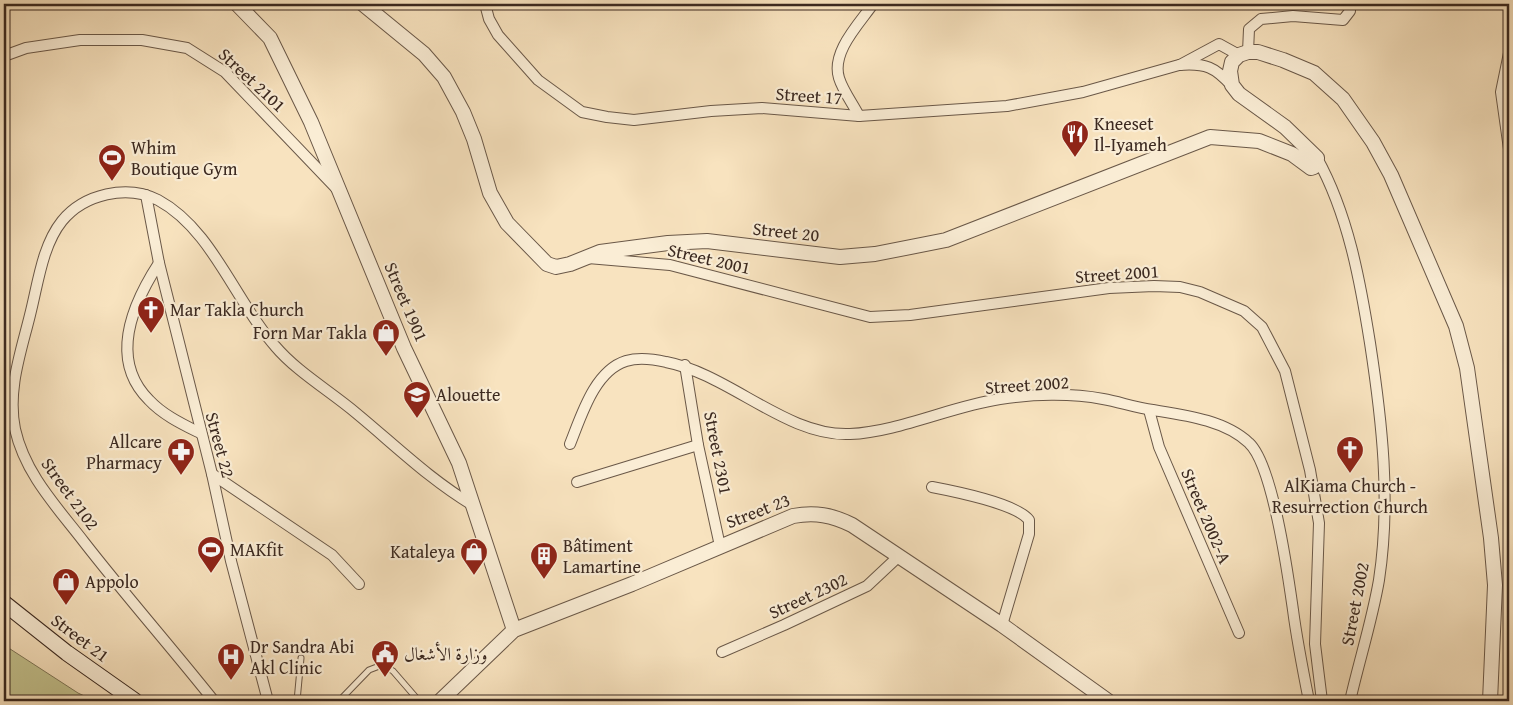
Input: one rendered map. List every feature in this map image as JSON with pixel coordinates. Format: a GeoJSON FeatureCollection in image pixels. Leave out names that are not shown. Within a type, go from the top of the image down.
{"type":"FeatureCollection","features":[{"type":"Feature","properties":{"kind":"main road","name":"Street 21"},"geometry":{"type":"LineString","coordinates":[[4,603],[67,653],[136,701]]}},
{"type":"Feature","properties":{"kind":"street","name":"Street 1901"},"geometry":{"type":"LineString","coordinates":[[237,4],[270,38],[310,122],[404,348],[459,463],[514,630]]}},
{"type":"Feature","properties":{"kind":"street","name":"Street 20"},"geometry":{"type":"LineString","coordinates":[[363,4],[424,54],[449,85],[474,139],[490,193],[507,224],[547,264],[556,267],[600,252],[707,241],[840,257],[910,248],[946,240],[1210,137],[1259,141],[1314,163]]}},
{"type":"Feature","properties":{"kind":"street","name":"Street 17"},"geometry":{"type":"LineString","coordinates":[[486,4],[489,19],[498,36],[521,62],[555,94],[588,114],[634,120],[711,111],[762,108],[859,116],[1007,106],[1083,92],[1180,65],[1219,44],[1244,53]]}},
{"type":"Feature","properties":{"kind":"street"},"geometry":{"type":"LineString","coordinates":[[859,116],[840,80],[837,68],[839,56],[873,4]]}},
{"type":"Feature","properties":{"kind":"street"},"geometry":{"type":"LineString","coordinates":[[1244,53],[1249,29],[1261,18],[1293,16],[1343,20],[1350,11],[1349,4]]}},
{"type":"Feature","properties":{"kind":"street","name":"Street 2101"},"geometry":{"type":"LineString","coordinates":[[4,56],[26,48],[80,40],[142,40],[186,48],[225,72],[337,189]]}},
{"type":"Feature","properties":{"kind":"street"},"geometry":{"type":"LineString","coordinates":[[1314,163],[1285,127],[1239,94],[1232,85],[1230,71],[1232,62],[1244,53],[1271,55],[1314,73],[1330,84],[1355,114],[1391,175],[1456,326],[1467,368],[1491,538],[1495,585],[1490,701]]}},
{"type":"Feature","properties":{"kind":"street"},"geometry":{"type":"LineString","coordinates":[[1509,53],[1502,92],[1509,149]]}},
{"type":"Feature","properties":{"kind":"street","name":"Street 17"},"geometry":{"type":"LineString","coordinates":[[1180,65],[1200,65],[1218,70],[1239,94]]}},
{"type":"Feature","properties":{"kind":"street","name":"Street 2002"},"geometry":{"type":"LineString","coordinates":[[1314,163],[1333,187],[1358,277],[1368,327],[1381,426],[1385,490],[1379,580],[1350,701]]}},
{"type":"Feature","properties":{"kind":"street","name":"Street 2102"},"geometry":{"type":"LineString","coordinates":[[214,701],[134,606],[34,478],[21,449],[15,428],[13,385],[45,256],[57,227],[78,205],[106,194],[130,193],[146,195],[159,201],[189,223],[256,322],[276,348],[357,414],[416,467],[474,506]]}},
{"type":"Feature","properties":{"kind":"street","name":"Street 22"},"geometry":{"type":"LineString","coordinates":[[146,195],[159,263],[200,433],[212,474],[231,561],[268,701]]}},
{"type":"Feature","properties":{"kind":"street","name":"Street 2001"},"geometry":{"type":"LineString","coordinates":[[587,258],[670,265],[870,317],[910,315],[1109,288],[1154,286],[1180,287],[1200,292],[1244,311],[1262,326],[1286,371],[1310,470],[1319,522],[1315,644],[1322,701]]}},
{"type":"Feature","properties":{"kind":"street"},"geometry":{"type":"LineString","coordinates":[[159,263],[141,291],[134,308],[128,336],[128,359],[135,380],[147,399],[174,420],[200,433]]}},
{"type":"Feature","properties":{"kind":"street","name":"Street 2002"},"geometry":{"type":"LineString","coordinates":[[570,444],[587,400],[599,383],[624,361],[651,359],[685,365],[728,385],[806,427],[833,433],[850,434],[883,429],[1000,399],[1051,396],[1100,398],[1193,418],[1222,427],[1249,443],[1254,449],[1265,474],[1286,557],[1309,701]]}},
{"type":"Feature","properties":{"kind":"street","name":"Street 2301"},"geometry":{"type":"LineString","coordinates":[[685,365],[698,445],[720,546]]}},
{"type":"Feature","properties":{"kind":"street","name":"Street 2002-A"},"geometry":{"type":"LineString","coordinates":[[1149,410],[1159,447],[1239,633]]}},
{"type":"Feature","properties":{"kind":"street"},"geometry":{"type":"LineString","coordinates":[[577,482],[698,445]]}},
{"type":"Feature","properties":{"kind":"street"},"geometry":{"type":"LineString","coordinates":[[212,474],[332,555],[359,584]]}},
{"type":"Feature","properties":{"kind":"street"},"geometry":{"type":"LineString","coordinates":[[932,487],[964,494],[1019,511],[1029,520],[1029,534],[1002,625]]}},
{"type":"Feature","properties":{"kind":"street","name":"Street 23"},"geometry":{"type":"LineString","coordinates":[[440,701],[514,630],[793,516],[822,514],[837,517],[852,525],[1002,625],[1108,701]]}},
{"type":"Feature","properties":{"kind":"street","name":"Street 2302"},"geometry":{"type":"LineString","coordinates":[[722,652],[784,626],[866,586],[899,556]]}},
{"type":"Feature","properties":{"kind":"lane"},"geometry":{"type":"LineString","coordinates":[[298,701],[301,658]]}},
{"type":"Feature","properties":{"kind":"lane"},"geometry":{"type":"LineString","coordinates":[[339,701],[369,670],[382,665],[393,671],[419,701]]}},
{"type":"Feature","properties":{"kind":"shaded area"},"geometry":{"type":"Polygon","coordinates":[[[4,645],[78,693],[95,701],[4,701],[4,645]]]}},
{"type":"Feature","properties":{"kind":"place","name":"Kneeset Il-Iyameh"},"geometry":{"type":"Point","coordinates":[1075,158]}},
{"type":"Feature","properties":{"kind":"place","name":"Whim Boutique Gym"},"geometry":{"type":"Point","coordinates":[112,182]}},
{"type":"Feature","properties":{"kind":"place","name":"Mar Takla Church"},"geometry":{"type":"Point","coordinates":[151,334]}},
{"type":"Feature","properties":{"kind":"place","name":"Forn Mar Takla"},"geometry":{"type":"Point","coordinates":[386,357]}},
{"type":"Feature","properties":{"kind":"place","name":"Alouette"},"geometry":{"type":"Point","coordinates":[417,419]}},
{"type":"Feature","properties":{"kind":"place","name":"AlKiama Church - Resurrection Church"},"geometry":{"type":"Point","coordinates":[1350,474]}},
{"type":"Feature","properties":{"kind":"place","name":"Allcare Pharmacy"},"geometry":{"type":"Point","coordinates":[181,476]}},
{"type":"Feature","properties":{"kind":"place","name":"MAKfit"},"geometry":{"type":"Point","coordinates":[211,574]}},
{"type":"Feature","properties":{"kind":"place","name":"Kataleya"},"geometry":{"type":"Point","coordinates":[474,576]}},
{"type":"Feature","properties":{"kind":"place","name":"Bâtiment Lamartine"},"geometry":{"type":"Point","coordinates":[544,580]}},
{"type":"Feature","properties":{"kind":"place","name":"Appolo"},"geometry":{"type":"Point","coordinates":[66,606]}},
{"type":"Feature","properties":{"kind":"place","name":"وزارة الأشغال"},"geometry":{"type":"Point","coordinates":[385,678]}},
{"type":"Feature","properties":{"kind":"place","name":"Dr Sandra Abi Akl Clinic"},"geometry":{"type":"Point","coordinates":[231,681]}}]}
